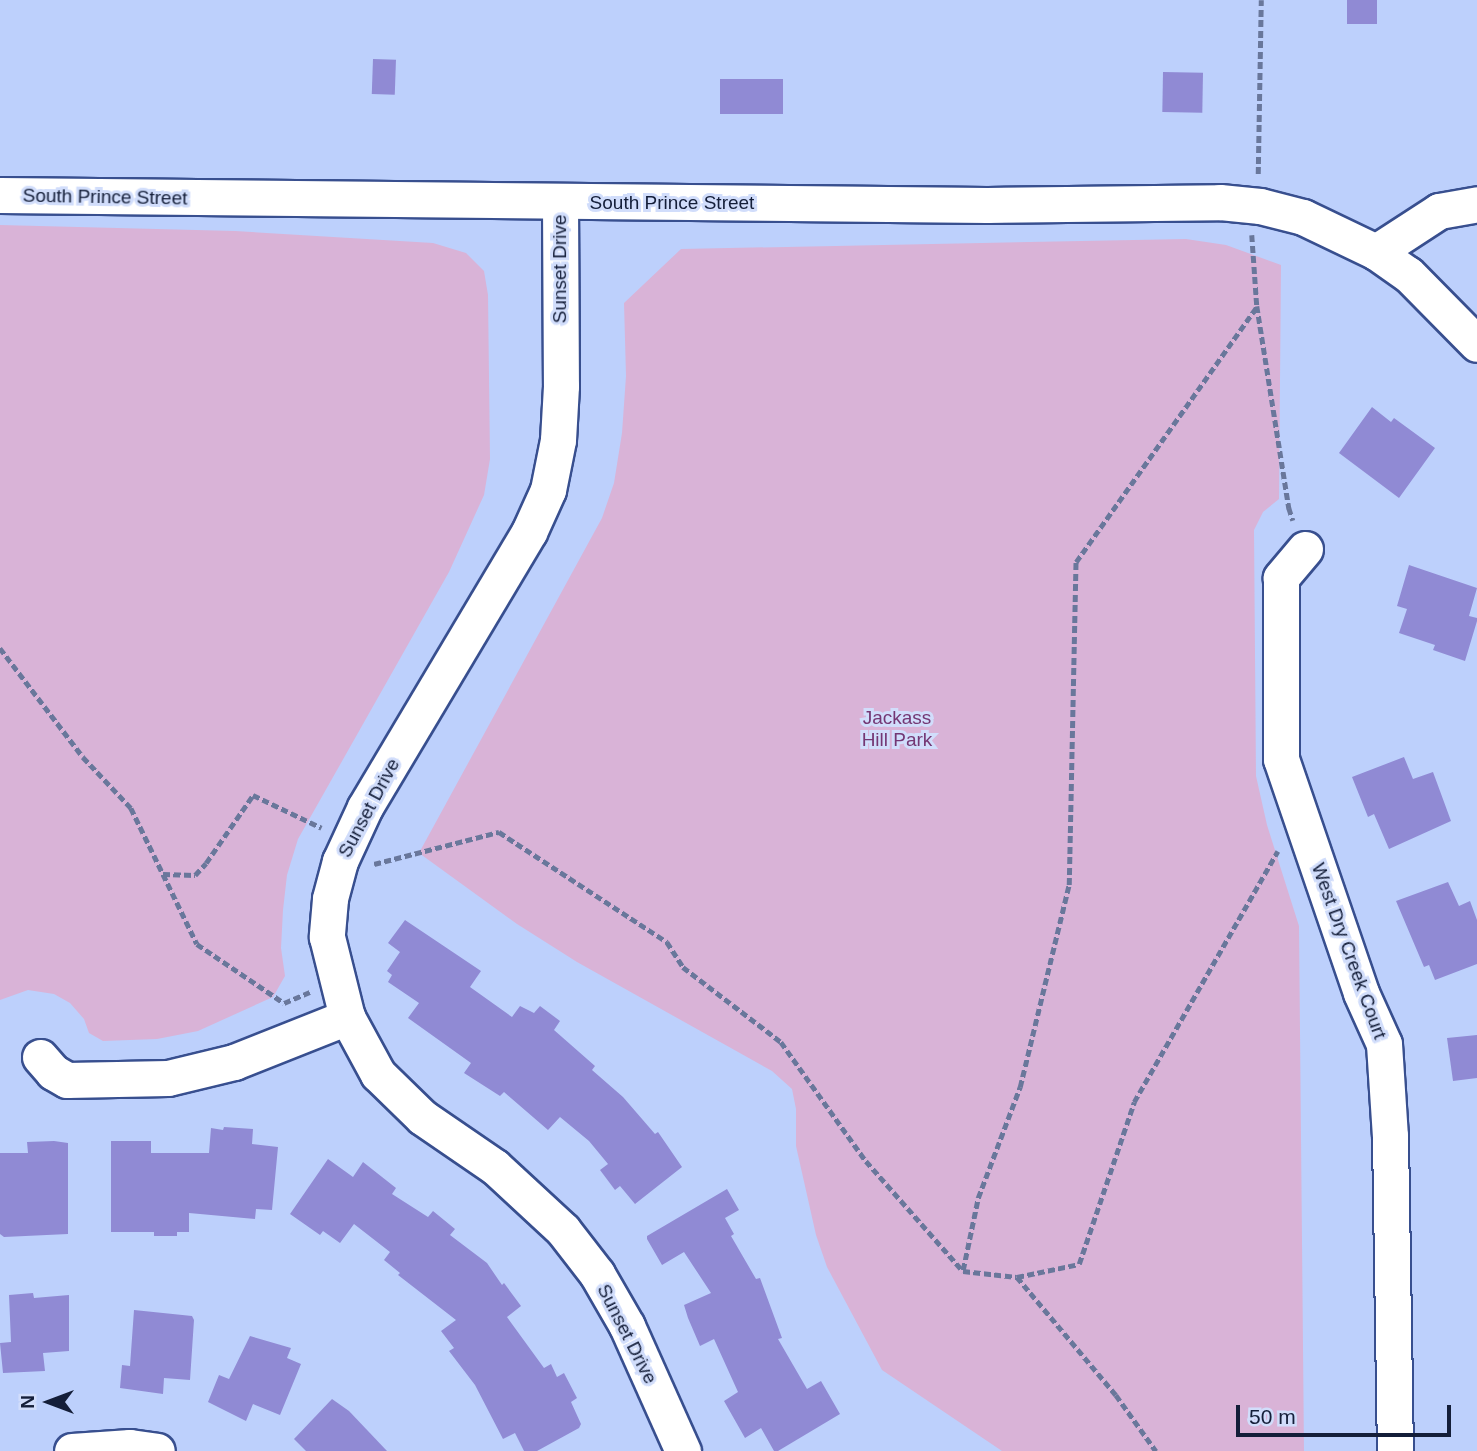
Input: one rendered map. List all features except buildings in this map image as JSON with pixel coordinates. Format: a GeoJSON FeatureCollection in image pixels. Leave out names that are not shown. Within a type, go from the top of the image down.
{"type":"FeatureCollection","features":[{"type":"Feature","properties":{"kind":"street","name":"South Prince Street"},"geometry":{"type":"LineString","coordinates":[[0,195],[987,205],[1220,202],[1259,196],[1376,252],[1408,274],[1477,344]]}},
{"type":"Feature","properties":{"kind":"street","name":"Sunset Drive"},"geometry":{"type":"LineString","coordinates":[[560,202],[561,386],[558,440],[548,490],[529,531],[365,807],[348,843],[333,887],[327,937],[347,1017],[378,1073],[403,1101],[495,1167],[538,1206],[580,1252],[627,1326],[683,1451]]}},
{"type":"Feature","properties":{"kind":"street"},"geometry":{"type":"LineString","coordinates":[[1376,252],[1439,211],[1477,204]]}},
{"type":"Feature","properties":{"kind":"street","name":"West Dry Creek Court"},"geometry":{"type":"LineString","coordinates":[[1305,549],[1281,578],[1281,759],[1362,993],[1384,1044],[1390,1136],[1395,1451]]}},
{"type":"Feature","properties":{"kind":"street"},"geometry":{"type":"LineString","coordinates":[[40,1057],[53,1072],[67,1080],[168,1078],[234,1062],[347,1017]]}},
{"type":"Feature","properties":{"kind":"street"},"geometry":{"type":"LineString","coordinates":[[72,1451],[131,1447],[157,1451]]}},
{"type":"Feature","properties":{"kind":"path"},"geometry":{"type":"LineString","coordinates":[[1259,196],[1261,0]]}},
{"type":"Feature","properties":{"kind":"path"},"geometry":{"type":"LineString","coordinates":[[1251,241],[1257,306],[1289,508],[1305,549]]}},
{"type":"Feature","properties":{"kind":"path"},"geometry":{"type":"LineString","coordinates":[[963,1271],[978,1198],[1020,1087],[1069,885],[1076,562],[1257,306]]}},
{"type":"Feature","properties":{"kind":"path"},"geometry":{"type":"LineString","coordinates":[[0,648],[83,757],[131,808],[197,944],[284,1003],[336,980]]}},
{"type":"Feature","properties":{"kind":"path"},"geometry":{"type":"LineString","coordinates":[[162,874],[195,874],[206,863],[253,795],[348,843]]}},
{"type":"Feature","properties":{"kind":"path"},"geometry":{"type":"LineString","coordinates":[[333,887],[366,866],[499,832],[667,942],[683,967],[781,1042],[866,1161],[963,1271],[1017,1277],[1079,1264],[1134,1102],[1263,872],[1301,818]]}},
{"type":"Feature","properties":{"kind":"path"},"geometry":{"type":"LineString","coordinates":[[1017,1277],[1116,1395],[1156,1451]]}},
{"type":"Feature","properties":{"kind":"green space"},"geometry":{"type":"Polygon","coordinates":[[[0,225],[235,231],[433,243],[466,253],[484,271],[488,295],[490,459],[484,495],[449,572],[298,839],[287,875],[283,910],[281,948],[285,976],[273,997],[198,1031],[157,1039],[103,1041],[89,1033],[84,1019],[70,1003],[54,994],[28,990],[0,1000],[0,225]]]}},
{"type":"Feature","properties":{"kind":"green space","name":"Jackass Hill Park"},"geometry":{"type":"Polygon","coordinates":[[[1186,239],[1226,245],[1281,265],[1279,499],[1263,512],[1254,530],[1256,776],[1267,825],[1299,926],[1304,1451],[1002,1451],[882,1370],[827,1267],[816,1235],[796,1146],[796,1109],[792,1089],[772,1071],[577,962],[517,924],[419,853],[602,518],[614,483],[622,433],[626,376],[624,303],[681,249],[1186,239]]]}}]}
